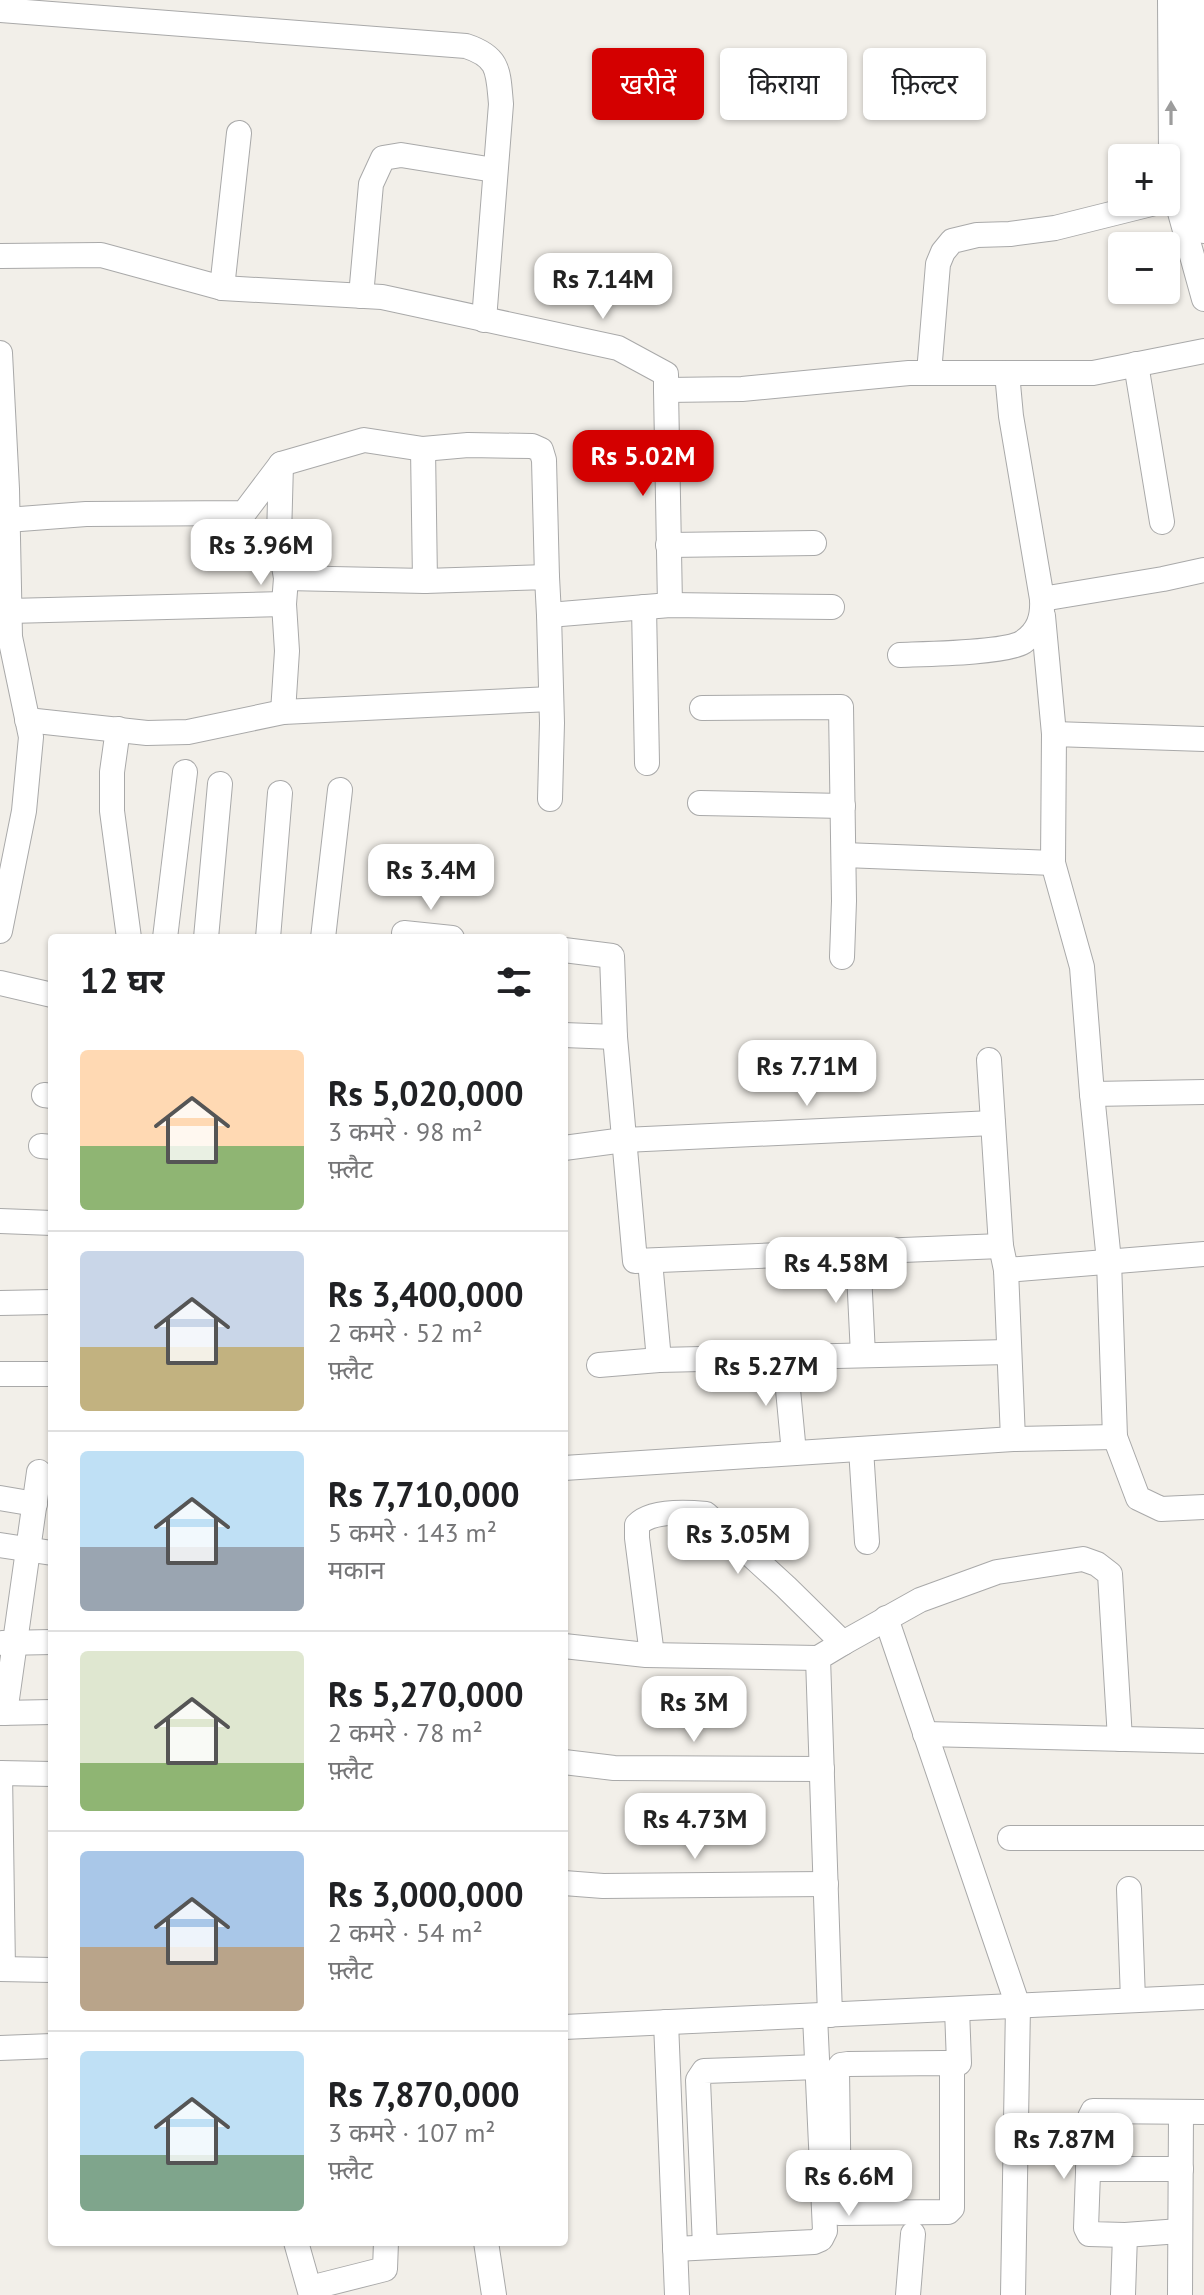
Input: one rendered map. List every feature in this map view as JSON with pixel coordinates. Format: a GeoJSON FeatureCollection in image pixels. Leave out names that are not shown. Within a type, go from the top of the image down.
{"type":"FeatureCollection","features":[{"type":"Feature","properties":{"kind":"street"},"geometry":{"type":"LineString","coordinates":[[1170,0],[1171,144]]}},
{"type":"Feature","properties":{"kind":"street"},"geometry":{"type":"LineString","coordinates":[[1192,0],[1193,142],[1199,214],[1204,231]]}},
{"type":"Feature","properties":{"kind":"street"},"geometry":{"type":"LineString","coordinates":[[0,10],[466,46],[485,52],[498,72],[501,104],[484,320]]}},
{"type":"Feature","properties":{"kind":"street"},"geometry":{"type":"LineString","coordinates":[[222,288],[239,133]]}},
{"type":"Feature","properties":{"kind":"street"},"geometry":{"type":"LineString","coordinates":[[361,296],[371,184],[383,158],[401,155],[494,170]]}},
{"type":"Feature","properties":{"kind":"street"},"geometry":{"type":"LineString","coordinates":[[929,373],[938,264],[952,241],[977,235],[1055,228],[1108,215]]}},
{"type":"Feature","properties":{"kind":"street"},"geometry":{"type":"LineString","coordinates":[[1173,216],[1204,299]]}},
{"type":"Feature","properties":{"kind":"street"},"geometry":{"type":"LineString","coordinates":[[0,256],[101,255],[222,288],[382,297],[618,348],[666,374],[670,605]]}},
{"type":"Feature","properties":{"kind":"street"},"geometry":{"type":"LineString","coordinates":[[666,390],[742,389],[929,373],[1093,373],[1204,351]]}},
{"type":"Feature","properties":{"kind":"street"},"geometry":{"type":"LineString","coordinates":[[0,353],[7,520],[4,548],[10,637],[31,737],[10,831],[0,931]]}},
{"type":"Feature","properties":{"kind":"street"},"geometry":{"type":"LineString","coordinates":[[1136,364],[1162,522]]}},
{"type":"Feature","properties":{"kind":"street"},"geometry":{"type":"LineString","coordinates":[[1007,373],[1042,608],[1054,734],[1053,863],[1082,967],[1109,1261],[1115,1437],[1138,1498],[1161,1509],[1204,1507]]}},
{"type":"Feature","properties":{"kind":"street"},"geometry":{"type":"LineString","coordinates":[[7,520],[86,514],[244,513],[281,464],[364,440],[423,449],[468,445],[532,446],[541,450],[544,460],[549,615],[550,799]]}},
{"type":"Feature","properties":{"kind":"street"},"geometry":{"type":"LineString","coordinates":[[423,449],[425,581]]}},
{"type":"Feature","properties":{"kind":"street"},"geometry":{"type":"LineString","coordinates":[[281,464],[279,537],[286,578],[287,651],[283,712]]}},
{"type":"Feature","properties":{"kind":"street"},"geometry":{"type":"LineString","coordinates":[[668,545],[814,543]]}},
{"type":"Feature","properties":{"kind":"street"},"geometry":{"type":"LineString","coordinates":[[1042,608],[1204,570]]}},
{"type":"Feature","properties":{"kind":"street"},"geometry":{"type":"LineString","coordinates":[[286,578],[425,581],[547,577]]}},
{"type":"Feature","properties":{"kind":"street"},"geometry":{"type":"LineString","coordinates":[[9,611],[284,604]]}},
{"type":"Feature","properties":{"kind":"street"},"geometry":{"type":"LineString","coordinates":[[549,615],[670,605],[832,607]]}},
{"type":"Feature","properties":{"kind":"street"},"geometry":{"type":"LineString","coordinates":[[644,607],[647,763]]}},
{"type":"Feature","properties":{"kind":"street"},"geometry":{"type":"LineString","coordinates":[[900,655],[1022,643],[1036,629],[1042,608]]}},
{"type":"Feature","properties":{"kind":"street"},"geometry":{"type":"LineString","coordinates":[[27,720],[147,733],[188,732],[283,712],[551,699]]}},
{"type":"Feature","properties":{"kind":"street"},"geometry":{"type":"LineString","coordinates":[[702,708],[841,707],[844,855],[842,957]]}},
{"type":"Feature","properties":{"kind":"street"},"geometry":{"type":"LineString","coordinates":[[118,729],[112,772],[112,811],[128,934]]}},
{"type":"Feature","properties":{"kind":"street"},"geometry":{"type":"LineString","coordinates":[[1054,734],[1204,739]]}},
{"type":"Feature","properties":{"kind":"street"},"geometry":{"type":"LineString","coordinates":[[165,934],[185,772]]}},
{"type":"Feature","properties":{"kind":"street"},"geometry":{"type":"LineString","coordinates":[[206,934],[220,784]]}},
{"type":"Feature","properties":{"kind":"street"},"geometry":{"type":"LineString","coordinates":[[323,934],[340,790]]}},
{"type":"Feature","properties":{"kind":"street"},"geometry":{"type":"LineString","coordinates":[[268,934],[280,793]]}},
{"type":"Feature","properties":{"kind":"street"},"geometry":{"type":"LineString","coordinates":[[700,803],[843,806]]}},
{"type":"Feature","properties":{"kind":"street"},"geometry":{"type":"LineString","coordinates":[[844,855],[1053,863]]}},
{"type":"Feature","properties":{"kind":"street"},"geometry":{"type":"LineString","coordinates":[[404,933],[414,934]]}},
{"type":"Feature","properties":{"kind":"street"},"geometry":{"type":"LineString","coordinates":[[568,950],[612,956],[615,1037],[635,1261],[1001,1246]]}},
{"type":"Feature","properties":{"kind":"street"},"geometry":{"type":"LineString","coordinates":[[0,983],[48,994]]}},
{"type":"Feature","properties":{"kind":"street"},"geometry":{"type":"LineString","coordinates":[[568,1035],[615,1037]]}},
{"type":"Feature","properties":{"kind":"street"},"geometry":{"type":"LineString","coordinates":[[989,1060],[1001,1246],[1006,1270],[1013,1439]]}},
{"type":"Feature","properties":{"kind":"street"},"geometry":{"type":"LineString","coordinates":[[1092,1094],[1204,1092]]}},
{"type":"Feature","properties":{"kind":"street"},"geometry":{"type":"LineString","coordinates":[[568,1147],[624,1140],[993,1123]]}},
{"type":"Feature","properties":{"kind":"street"},"geometry":{"type":"LineString","coordinates":[[0,1221],[48,1223]]}},
{"type":"Feature","properties":{"kind":"street"},"geometry":{"type":"LineString","coordinates":[[858,1252],[863,1355]]}},
{"type":"Feature","properties":{"kind":"street"},"geometry":{"type":"LineString","coordinates":[[1006,1270],[1204,1254]]}},
{"type":"Feature","properties":{"kind":"street"},"geometry":{"type":"LineString","coordinates":[[650,1261],[659,1360]]}},
{"type":"Feature","properties":{"kind":"street"},"geometry":{"type":"LineString","coordinates":[[0,1303],[48,1302]]}},
{"type":"Feature","properties":{"kind":"street"},"geometry":{"type":"LineString","coordinates":[[599,1365],[659,1360],[1008,1352]]}},
{"type":"Feature","properties":{"kind":"street"},"geometry":{"type":"LineString","coordinates":[[785,1358],[794,1453]]}},
{"type":"Feature","properties":{"kind":"street"},"geometry":{"type":"LineString","coordinates":[[0,1374],[48,1374]]}},
{"type":"Feature","properties":{"kind":"street"},"geometry":{"type":"LineString","coordinates":[[568,1468],[1013,1439],[1115,1437]]}},
{"type":"Feature","properties":{"kind":"street"},"geometry":{"type":"LineString","coordinates":[[861,1449],[867,1542]]}},
{"type":"Feature","properties":{"kind":"street"},"geometry":{"type":"LineString","coordinates":[[39,1472],[35,1504],[40,1551],[8,1643],[3,1713],[48,1712]]}},
{"type":"Feature","properties":{"kind":"street"},"geometry":{"type":"LineString","coordinates":[[0,1498],[35,1504]]}},
{"type":"Feature","properties":{"kind":"street"},"geometry":{"type":"LineString","coordinates":[[652,1655],[637,1525],[644,1518],[672,1514],[706,1514],[843,1643]]}},
{"type":"Feature","properties":{"kind":"street"},"geometry":{"type":"LineString","coordinates":[[0,1545],[40,1551]]}},
{"type":"Feature","properties":{"kind":"street"},"geometry":{"type":"LineString","coordinates":[[568,1646],[652,1655],[818,1658],[920,1600],[997,1572],[1083,1559],[1097,1564],[1110,1574],[1120,1739]]}},
{"type":"Feature","properties":{"kind":"street"},"geometry":{"type":"LineString","coordinates":[[886,1618],[1018,2006],[1013,2295]]}},
{"type":"Feature","properties":{"kind":"street"},"geometry":{"type":"LineString","coordinates":[[8,1643],[48,1642]]}},
{"type":"Feature","properties":{"kind":"street"},"geometry":{"type":"LineString","coordinates":[[675,2249],[814,2242],[821,2239],[825,2231],[818,2067],[826,1884],[818,1658]]}},
{"type":"Feature","properties":{"kind":"street"},"geometry":{"type":"LineString","coordinates":[[925,1734],[1204,1741]]}},
{"type":"Feature","properties":{"kind":"street"},"geometry":{"type":"LineString","coordinates":[[568,1762],[614,1768],[822,1769]]}},
{"type":"Feature","properties":{"kind":"street"},"geometry":{"type":"LineString","coordinates":[[48,1774],[0,1773],[2,1969],[48,1970]]}},
{"type":"Feature","properties":{"kind":"street"},"geometry":{"type":"LineString","coordinates":[[1010,1838],[1204,1838]]}},
{"type":"Feature","properties":{"kind":"street"},"geometry":{"type":"LineString","coordinates":[[568,1883],[603,1886],[826,1884]]}},
{"type":"Feature","properties":{"kind":"street"},"geometry":{"type":"LineString","coordinates":[[1129,1889],[1133,2000]]}},
{"type":"Feature","properties":{"kind":"street"},"geometry":{"type":"LineString","coordinates":[[568,2027],[1204,1997]]}},
{"type":"Feature","properties":{"kind":"street"},"geometry":{"type":"LineString","coordinates":[[950,2010],[951,2063],[952,2208],[948,2212],[839,2213],[837,2070],[841,2065],[951,2063]]}},
{"type":"Feature","properties":{"kind":"street"},"geometry":{"type":"LineString","coordinates":[[666,2022],[677,2295]]}},
{"type":"Feature","properties":{"kind":"street"},"geometry":{"type":"LineString","coordinates":[[0,2048],[48,2046]]}},
{"type":"Feature","properties":{"kind":"street"},"geometry":{"type":"LineString","coordinates":[[705,2247],[700,2075],[704,2071],[818,2067]]}},
{"type":"Feature","properties":{"kind":"street"},"geometry":{"type":"LineString","coordinates":[[1180,2231],[1089,2234],[1086,2228],[1090,2117],[1093,2111],[1192,2113],[1181,2169],[1180,2295]]}},
{"type":"Feature","properties":{"kind":"street"},"geometry":{"type":"LineString","coordinates":[[1088,2169],[1181,2169]]}},
{"type":"Feature","properties":{"kind":"street"},"geometry":{"type":"LineString","coordinates":[[908,2295],[913,2234]]}},
{"type":"Feature","properties":{"kind":"street"},"geometry":{"type":"LineString","coordinates":[[1123,2295],[1125,2235]]}},
{"type":"Feature","properties":{"kind":"street"},"geometry":{"type":"LineString","coordinates":[[297,2246],[311,2292],[385,2269],[386,2246]]}},
{"type":"Feature","properties":{"kind":"street"},"geometry":{"type":"LineString","coordinates":[[487,2246],[494,2295]]}}]}
